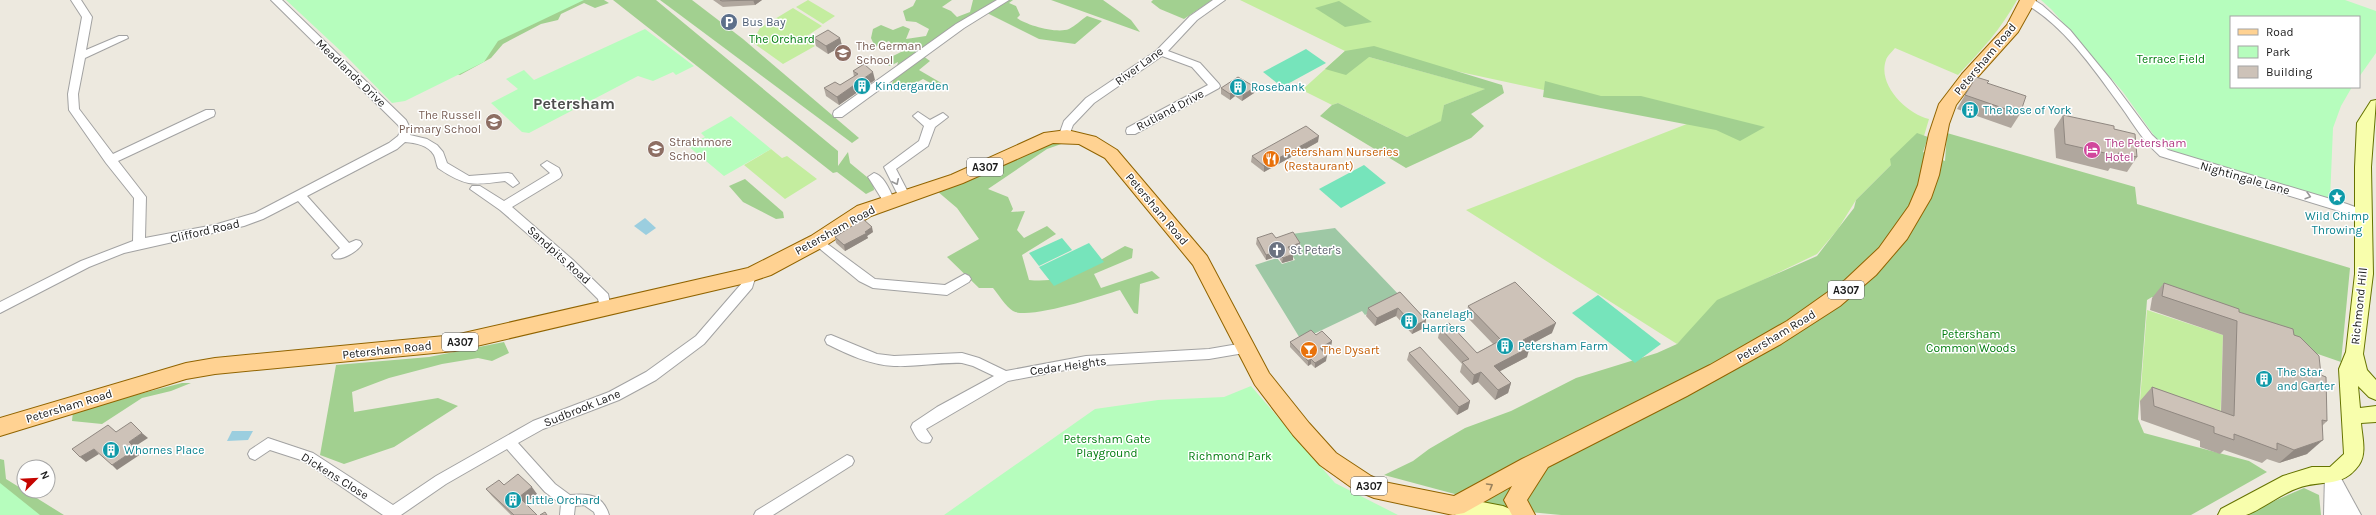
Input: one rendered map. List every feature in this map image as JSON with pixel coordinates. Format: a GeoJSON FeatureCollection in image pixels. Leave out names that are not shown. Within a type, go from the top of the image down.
{"type":"FeatureCollection","features":[{"type":"Feature","properties":{"kind":"main road","name":"Petersham Road"},"geometry":{"type":"LineString","coordinates":[[0,427],[194,369],[448,344],[750,275],[764,270],[818,241],[864,211],[957,179],[1050,137],[1064,135],[1094,143],[1116,159],[1200,261],[1244,348],[1276,398],[1311,441],[1335,466],[1362,483],[1382,491],[1456,506],[1541,460],[1708,377],[1810,317],[1843,294],[1898,236],[1915,210],[1927,188],[1939,124],[1948,104],[1962,84],[2010,30],[2028,0]]}},
{"type":"Feature","properties":{"kind":"main road","name":"Richmond Hill"},"geometry":{"type":"LineString","coordinates":[[2332,475],[2348,466],[2354,456],[2353,416],[2348,369],[2355,352],[2364,274],[2362,214],[2365,123],[2376,105]]}},
{"type":"Feature","properties":{"kind":"main road"},"geometry":{"type":"LineString","coordinates":[[2355,352],[2358,373],[2376,392]]}},
{"type":"Feature","properties":{"kind":"main road"},"geometry":{"type":"LineString","coordinates":[[2353,416],[2376,414]]}},
{"type":"Feature","properties":{"kind":"main road"},"geometry":{"type":"LineString","coordinates":[[1524,515],[1515,500],[1541,460]]}},
{"type":"Feature","properties":{"kind":"main road"},"geometry":{"type":"LineString","coordinates":[[2228,515],[2254,500],[2312,475],[2332,475]]}},
{"type":"Feature","properties":{"kind":"main road"},"geometry":{"type":"LineString","coordinates":[[1456,506],[1504,515]]}},
{"type":"Feature","properties":{"kind":"street"},"geometry":{"type":"LineString","coordinates":[[76,0],[87,17],[73,94],[74,110],[110,160],[140,197],[142,210],[138,244]]}},
{"type":"Feature","properties":{"kind":"street","name":"Meadlands Drive"},"geometry":{"type":"LineString","coordinates":[[276,0],[402,123],[406,130],[403,138]]}},
{"type":"Feature","properties":{"kind":"street"},"geometry":{"type":"LineString","coordinates":[[838,114],[960,26],[1004,0]]}},
{"type":"Feature","properties":{"kind":"street","name":"River Lane"},"geometry":{"type":"LineString","coordinates":[[1064,135],[1065,129],[1075,114],[1104,90],[1162,52],[1190,20],[1220,0]]}},
{"type":"Feature","properties":{"kind":"street","name":"Nightingale Lane"},"geometry":{"type":"LineString","coordinates":[[2028,0],[2040,6],[2056,22],[2127,108],[2151,143],[2164,153],[2344,207],[2362,214]]}},
{"type":"Feature","properties":{"kind":"street"},"geometry":{"type":"LineString","coordinates":[[80,56],[123,38]]}},
{"type":"Feature","properties":{"kind":"street","name":"Rutland Drive"},"geometry":{"type":"LineString","coordinates":[[1131,130],[1215,86],[1196,65],[1162,52]]}},
{"type":"Feature","properties":{"kind":"street"},"geometry":{"type":"LineString","coordinates":[[110,160],[210,113]]}},
{"type":"Feature","properties":{"kind":"street"},"geometry":{"type":"LineString","coordinates":[[918,116],[930,125]]}},
{"type":"Feature","properties":{"kind":"street"},"geometry":{"type":"LineString","coordinates":[[896,199],[890,167],[897,164],[924,143],[930,125],[943,118]]}},
{"type":"Feature","properties":{"kind":"street"},"geometry":{"type":"LineString","coordinates":[[403,138],[422,140],[433,145],[441,156],[442,165],[474,185],[508,177],[513,183]]}},
{"type":"Feature","properties":{"kind":"street","name":"Clifford Road"},"geometry":{"type":"LineString","coordinates":[[0,308],[88,264],[138,244],[239,224],[299,196],[393,146],[403,138]]}},
{"type":"Feature","properties":{"kind":"street"},"geometry":{"type":"LineString","coordinates":[[504,207],[556,175],[547,164]]}},
{"type":"Feature","properties":{"kind":"street"},"geometry":{"type":"LineString","coordinates":[[874,176],[896,199]]}},
{"type":"Feature","properties":{"kind":"street","name":"Sandpits Road"},"geometry":{"type":"LineString","coordinates":[[474,185],[504,207],[569,263],[604,296],[605,308]]}},
{"type":"Feature","properties":{"kind":"street"},"geometry":{"type":"LineString","coordinates":[[299,196],[347,249]]}},
{"type":"Feature","properties":{"kind":"street"},"geometry":{"type":"LineString","coordinates":[[818,241],[863,278],[873,283],[948,290],[965,279]]}},
{"type":"Feature","properties":{"kind":"street","name":"Sudbrook Lane"},"geometry":{"type":"LineString","coordinates":[[392,514],[440,480],[508,441],[538,426],[614,396],[657,372],[700,340],[748,285],[750,275]]}},
{"type":"Feature","properties":{"kind":"street"},"geometry":{"type":"LineString","coordinates":[[831,340],[868,357],[894,361],[960,357],[986,364],[1005,376]]}},
{"type":"Feature","properties":{"kind":"street","name":"Cedar Heights"},"geometry":{"type":"LineString","coordinates":[[917,428],[942,411],[1005,376],[1086,361],[1209,354],[1244,348]]}},
{"type":"Feature","properties":{"kind":"street"},"geometry":{"type":"LineString","coordinates":[[508,441],[567,508],[586,499],[600,508],[602,515]]}},
{"type":"Feature","properties":{"kind":"street","name":"Dickens Close"},"geometry":{"type":"LineString","coordinates":[[255,454],[268,444],[308,457],[392,514]]}},
{"type":"Feature","properties":{"kind":"street"},"geometry":{"type":"LineString","coordinates":[[761,515],[847,461]]}},
{"type":"Feature","properties":{"kind":"street"},"geometry":{"type":"LineString","coordinates":[[2331,515],[2332,475]]}},
{"type":"Feature","properties":{"kind":"street"},"geometry":{"type":"LineString","coordinates":[[2332,475],[2354,515]]}},
{"type":"Feature","properties":{"kind":"street"},"geometry":{"type":"LineString","coordinates":[[2331,498],[2341,515]]}},
{"type":"Feature","properties":{"kind":"green space"},"geometry":{"type":"Polygon","coordinates":[[[286,0],[584,0],[498,41],[484,62],[405,101],[392,103],[345,55],[286,0]]]}},
{"type":"Feature","properties":{"kind":"green space"},"geometry":{"type":"Polygon","coordinates":[[[560,0],[604,0],[609,3],[595,8],[584,3],[561,14],[558,20],[541,24],[503,44],[491,58],[460,75],[447,71],[560,0]]]}},
{"type":"Feature","properties":{"kind":"green space"},"geometry":{"type":"Polygon","coordinates":[[[613,0],[656,0],[838,151],[838,166],[848,152],[850,163],[873,182],[874,190],[866,194],[837,172],[833,173],[613,0]]]}},
{"type":"Feature","properties":{"kind":"green space"},"geometry":{"type":"Polygon","coordinates":[[[660,0],[692,0],[743,39],[859,138],[852,143],[660,0]]]}},
{"type":"Feature","properties":{"kind":"green space"},"geometry":{"type":"Polygon","coordinates":[[[808,0],[835,16],[823,24],[796,7],[808,0]]]}},
{"type":"Feature","properties":{"kind":"green space"},"geometry":{"type":"Polygon","coordinates":[[[916,0],[952,0],[942,7],[951,11],[957,17],[970,12],[973,0],[1013,0],[1009,3],[1016,6],[1020,15],[1017,18],[1034,26],[1050,30],[1069,29],[1087,16],[1102,21],[1075,44],[1039,39],[983,11],[919,53],[930,61],[919,70],[943,84],[938,87],[923,79],[901,91],[892,84],[898,62],[890,66],[881,62],[903,51],[902,47],[894,48],[889,41],[875,47],[871,38],[873,29],[881,25],[893,30],[903,26],[910,29],[906,39],[926,36],[929,29],[916,22],[906,21],[903,11],[913,6],[916,0]]]}},
{"type":"Feature","properties":{"kind":"green space"},"geometry":{"type":"Polygon","coordinates":[[[1051,0],[1103,0],[1131,20],[1140,32],[1051,0]]]}},
{"type":"Feature","properties":{"kind":"green space"},"geometry":{"type":"Polygon","coordinates":[[[1153,0],[1212,0],[1184,19],[1160,9],[1151,2],[1153,0]]]}},
{"type":"Feature","properties":{"kind":"green space"},"geometry":{"type":"Polygon","coordinates":[[[1240,0],[2017,0],[2004,21],[1990,39],[1958,75],[1895,48],[1886,60],[1884,70],[1886,79],[1890,88],[1903,105],[1920,116],[1929,119],[1924,136],[1917,134],[1891,165],[1856,200],[1838,229],[1817,254],[1721,300],[1677,344],[1466,210],[1692,122],[1372,53],[1369,57],[1486,89],[1444,105],[1442,121],[1407,137],[1338,103],[1332,105],[1302,90],[1345,51],[1240,0]]]}},
{"type":"Feature","properties":{"kind":"green space","name":"Terrace Field"},"geometry":{"type":"Polygon","coordinates":[[[2041,0],[2345,0],[2376,11],[2376,53],[2360,76],[2360,16],[2230,16],[2230,88],[2351,88],[2341,106],[2333,128],[2330,200],[2174,152],[2158,141],[2123,92],[2052,10],[2041,0]]]}},
{"type":"Feature","properties":{"kind":"green space"},"geometry":{"type":"Polygon","coordinates":[[[1339,1],[1372,22],[1345,27],[1315,8],[1339,1]]]}},
{"type":"Feature","properties":{"kind":"green space","name":"The Orchard"},"geometry":{"type":"Polygon","coordinates":[[[793,8],[822,26],[804,38],[815,46],[783,64],[752,42],[760,28],[793,8]]]}},
{"type":"Feature","properties":{"kind":"green space"},"geometry":{"type":"Polygon","coordinates":[[[645,29],[694,66],[676,75],[673,72],[653,81],[638,76],[529,133],[522,132],[491,103],[518,89],[506,79],[524,70],[534,80],[645,29]]]}},
{"type":"Feature","properties":{"kind":"green space"},"geometry":{"type":"Polygon","coordinates":[[[1374,46],[1502,85],[1504,93],[1471,114],[1484,126],[1471,138],[1406,168],[1320,116],[1332,105],[1338,103],[1407,137],[1441,121],[1444,105],[1485,89],[1369,57],[1346,75],[1325,69],[1345,51],[1374,46]]]}},
{"type":"Feature","properties":{"kind":"green space"},"geometry":{"type":"Polygon","coordinates":[[[1306,49],[1326,63],[1282,87],[1263,72],[1306,49]]]}},
{"type":"Feature","properties":{"kind":"green space"},"geometry":{"type":"Polygon","coordinates":[[[1545,81],[1601,96],[1641,96],[1765,127],[1740,141],[1716,130],[1543,97],[1545,81]]]}},
{"type":"Feature","properties":{"kind":"green space"},"geometry":{"type":"Polygon","coordinates":[[[731,116],[771,149],[724,176],[688,146],[705,137],[701,133],[731,116]]]}},
{"type":"Feature","properties":{"kind":"green space","name":"Petersham Common Woods"},"geometry":{"type":"Polygon","coordinates":[[[1917,133],[1928,137],[1923,152],[1945,161],[1947,133],[2135,187],[2137,204],[2350,268],[2341,362],[2152,297],[2147,300],[2138,419],[2144,433],[2249,461],[2267,472],[2191,515],[1561,515],[1518,511],[1384,475],[1413,461],[1429,449],[1465,428],[1511,411],[1576,378],[1657,353],[1677,344],[1717,300],[1817,256],[1854,208],[1856,200],[1891,165],[1890,159],[1917,133]]]}},
{"type":"Feature","properties":{"kind":"green space"},"geometry":{"type":"Polygon","coordinates":[[[1049,142],[1067,142],[1047,149],[988,189],[1008,197],[1013,209],[1011,212],[1025,211],[1017,230],[1024,238],[1047,226],[1056,234],[1022,255],[1029,280],[1056,279],[1068,276],[1091,266],[1125,246],[1133,249],[1132,258],[1094,274],[1101,288],[1152,271],[1160,278],[1140,284],[1138,314],[1134,313],[1120,290],[1082,302],[1049,310],[1022,313],[1013,311],[1005,304],[993,288],[979,288],[947,257],[979,239],[957,208],[937,191],[1049,142]]]}},
{"type":"Feature","properties":{"kind":"green space"},"geometry":{"type":"Polygon","coordinates":[[[771,149],[782,158],[787,156],[817,179],[785,199],[744,165],[771,149]]]}},
{"type":"Feature","properties":{"kind":"green space"},"geometry":{"type":"Polygon","coordinates":[[[1364,165],[1386,183],[1341,208],[1319,189],[1364,165]]]}},
{"type":"Feature","properties":{"kind":"green space"},"geometry":{"type":"Polygon","coordinates":[[[745,179],[783,212],[784,218],[776,219],[743,202],[729,186],[745,179]]]}},
{"type":"Feature","properties":{"kind":"green space"},"geometry":{"type":"Polygon","coordinates":[[[1335,228],[1401,297],[1365,315],[1362,311],[1301,340],[1255,265],[1277,258],[1282,264],[1295,260],[1291,253],[1302,249],[1292,234],[1335,228]]]}},
{"type":"Feature","properties":{"kind":"green space"},"geometry":{"type":"Polygon","coordinates":[[[1062,238],[1072,250],[1039,266],[1029,253],[1062,238]]]}},
{"type":"Feature","properties":{"kind":"green space"},"geometry":{"type":"Polygon","coordinates":[[[1089,243],[1104,262],[1054,286],[1039,267],[1089,243]]]}},
{"type":"Feature","properties":{"kind":"green space"},"geometry":{"type":"Polygon","coordinates":[[[1598,295],[1661,344],[1635,363],[1572,313],[1598,295]]]}},
{"type":"Feature","properties":{"kind":"green space"},"geometry":{"type":"Polygon","coordinates":[[[2147,310],[2223,335],[2220,430],[2140,401],[2147,310]]]}},
{"type":"Feature","properties":{"kind":"green space"},"geometry":{"type":"Polygon","coordinates":[[[504,342],[509,353],[492,361],[478,358],[442,364],[389,378],[352,392],[354,412],[438,398],[458,406],[394,447],[344,464],[320,455],[336,365],[429,357],[504,342]]]}},
{"type":"Feature","properties":{"kind":"green space"},"geometry":{"type":"Polygon","coordinates":[[[182,383],[191,383],[171,391],[142,398],[102,424],[72,421],[73,411],[182,383]]]}},
{"type":"Feature","properties":{"kind":"green space","name":"Richmond Park"},"geometry":{"type":"Polygon","coordinates":[[[1251,386],[1335,483],[1398,515],[944,515],[1095,409],[1158,400],[1224,397],[1251,386]]]}},
{"type":"Feature","properties":{"kind":"green space"},"geometry":{"type":"Polygon","coordinates":[[[0,459],[4,460],[6,479],[16,485],[16,499],[38,499],[64,515],[0,515],[0,459]]]}},
{"type":"Feature","properties":{"kind":"green space"},"geometry":{"type":"Polygon","coordinates":[[[0,483],[16,496],[16,499],[20,499],[40,515],[0,515],[0,483]]]}},
{"type":"Feature","properties":{"kind":"green space"},"geometry":{"type":"Polygon","coordinates":[[[2304,488],[2319,495],[2321,515],[2242,515],[2304,488]]]}},
{"type":"Feature","properties":{"kind":"water"},"geometry":{"type":"Polygon","coordinates":[[[645,218],[656,228],[646,235],[634,226],[645,218]]]}},
{"type":"Feature","properties":{"kind":"water"},"geometry":{"type":"Polygon","coordinates":[[[232,431],[253,431],[248,440],[227,441],[232,431]]]}},
{"type":"Feature","properties":{"kind":"building"},"geometry":{"type":"Polygon","coordinates":[[[720,0],[753,0],[722,1],[720,0]]]}},
{"type":"Feature","properties":{"kind":"building"},"geometry":{"type":"Polygon","coordinates":[[[828,30],[840,38],[826,46],[814,38],[828,30]]]}},
{"type":"Feature","properties":{"kind":"building"},"geometry":{"type":"Polygon","coordinates":[[[864,64],[873,72],[837,97],[824,88],[835,82],[840,85],[858,74],[853,71],[864,64]]]}},
{"type":"Feature","properties":{"kind":"building"},"geometry":{"type":"Polygon","coordinates":[[[1238,77],[1255,87],[1243,95],[1235,91],[1230,94],[1221,88],[1238,77]]]}},
{"type":"Feature","properties":{"kind":"building"},"geometry":{"type":"Polygon","coordinates":[[[1976,77],[1989,81],[1987,83],[2026,96],[2020,114],[1965,95],[1976,77]]]}},
{"type":"Feature","properties":{"kind":"building"},"geometry":{"type":"Polygon","coordinates":[[[2063,115],[2114,126],[2114,129],[2135,134],[2137,157],[2118,153],[2118,156],[2065,144],[2063,115]]]}},
{"type":"Feature","properties":{"kind":"building"},"geometry":{"type":"Polygon","coordinates":[[[1306,126],[1319,136],[1264,166],[1252,156],[1306,126]]]}},
{"type":"Feature","properties":{"kind":"building"},"geometry":{"type":"Polygon","coordinates":[[[863,219],[872,227],[865,232],[867,233],[844,245],[835,237],[863,219]]]}},
{"type":"Feature","properties":{"kind":"building","name":"St Peter’s"},"geometry":{"type":"Polygon","coordinates":[[[1293,232],[1300,243],[1288,247],[1293,254],[1283,258],[1278,251],[1266,255],[1257,238],[1272,233],[1276,238],[1293,232]]]}},
{"type":"Feature","properties":{"kind":"building"},"geometry":{"type":"Polygon","coordinates":[[[1515,282],[1556,323],[1523,340],[1530,347],[1494,366],[1511,383],[1498,390],[1481,372],[1474,375],[1462,362],[1469,359],[1440,328],[1449,323],[1477,353],[1501,340],[1468,306],[1515,282]]]}},
{"type":"Feature","properties":{"kind":"building","name":"The Star and Garter"},"geometry":{"type":"Polygon","coordinates":[[[2164,283],[2239,309],[2239,312],[2293,329],[2294,335],[2300,337],[2319,356],[2321,375],[2326,377],[2327,421],[2322,420],[2323,440],[2294,450],[2277,443],[2277,450],[2234,434],[2234,440],[2214,433],[2214,427],[2154,406],[2152,387],[2234,416],[2237,321],[2162,296],[2164,283]]]}},
{"type":"Feature","properties":{"kind":"building"},"geometry":{"type":"Polygon","coordinates":[[[1400,292],[1426,320],[1414,326],[1398,308],[1377,318],[1368,308],[1400,292]]]}},
{"type":"Feature","properties":{"kind":"building","name":"The Dysart"},"geometry":{"type":"Polygon","coordinates":[[[1311,330],[1316,335],[1322,331],[1332,341],[1320,348],[1327,356],[1315,363],[1311,359],[1308,361],[1290,342],[1311,330]]]}},
{"type":"Feature","properties":{"kind":"building"},"geometry":{"type":"Polygon","coordinates":[[[1420,347],[1470,401],[1459,407],[1409,353],[1420,347]]]}},
{"type":"Feature","properties":{"kind":"building","name":"Whornes Place"},"geometry":{"type":"Polygon","coordinates":[[[131,422],[142,433],[129,442],[136,449],[112,465],[94,449],[80,457],[72,449],[108,425],[116,432],[131,422]]]}},
{"type":"Feature","properties":{"kind":"building","name":"Little Orchard"},"geometry":{"type":"Polygon","coordinates":[[[518,474],[532,487],[519,497],[537,515],[514,515],[486,489],[499,480],[504,485],[518,474]]]}},
{"type":"Feature","properties":{"kind":"building"},"geometry":{"type":"Polygon","coordinates":[[[545,512],[547,515],[540,515],[545,512]]]}},
{"type":"Feature","properties":{"kind":"place","name":"Bus Bay"},"geometry":{"type":"Point","coordinates":[729,22]}},
{"type":"Feature","properties":{"kind":"place","name":"The German School"},"geometry":{"type":"Point","coordinates":[843,53]}},
{"type":"Feature","properties":{"kind":"place","name":"Kindergarden"},"geometry":{"type":"Point","coordinates":[862,86]}},
{"type":"Feature","properties":{"kind":"place","name":"Rosebank"},"geometry":{"type":"Point","coordinates":[1238,87]}},
{"type":"Feature","properties":{"kind":"place","name":"The Rose of York"},"geometry":{"type":"Point","coordinates":[1970,110]}},
{"type":"Feature","properties":{"kind":"place","name":"The Russell Primary School"},"geometry":{"type":"Point","coordinates":[494,122]}},
{"type":"Feature","properties":{"kind":"place","name":"Strathmore School"},"geometry":{"type":"Point","coordinates":[656,149]}},
{"type":"Feature","properties":{"kind":"place","name":"The Petersham Hotel"},"geometry":{"type":"Point","coordinates":[2092,150]}},
{"type":"Feature","properties":{"kind":"place","name":"Petersham Nurseries (Restaurant)"},"geometry":{"type":"Point","coordinates":[1271,159]}},
{"type":"Feature","properties":{"kind":"place","name":"Wild Chimp Throwing"},"geometry":{"type":"Point","coordinates":[2337,197]}},
{"type":"Feature","properties":{"kind":"place","name":"St Peter’s"},"geometry":{"type":"Point","coordinates":[1277,250]}},
{"type":"Feature","properties":{"kind":"place","name":"Ranelagh Harriers"},"geometry":{"type":"Point","coordinates":[1409,321]}},
{"type":"Feature","properties":{"kind":"place","name":"Petersham Farm"},"geometry":{"type":"Point","coordinates":[1505,346]}},
{"type":"Feature","properties":{"kind":"place","name":"The Dysart"},"geometry":{"type":"Point","coordinates":[1309,350]}},
{"type":"Feature","properties":{"kind":"place","name":"The Star and Garter"},"geometry":{"type":"Point","coordinates":[2264,379]}},
{"type":"Feature","properties":{"kind":"place","name":"Whornes Place"},"geometry":{"type":"Point","coordinates":[111,450]}},
{"type":"Feature","properties":{"kind":"place","name":"Little Orchard"},"geometry":{"type":"Point","coordinates":[513,500]}},
{"type":"Feature","properties":{"kind":"district","name":"Petersham"},"geometry":{"type":"Point","coordinates":[574,103]}},
{"type":"Feature","properties":{"kind":"park label","name":"Petersham Gate Playground"},"geometry":{"type":"Point","coordinates":[1107,446]}}]}
